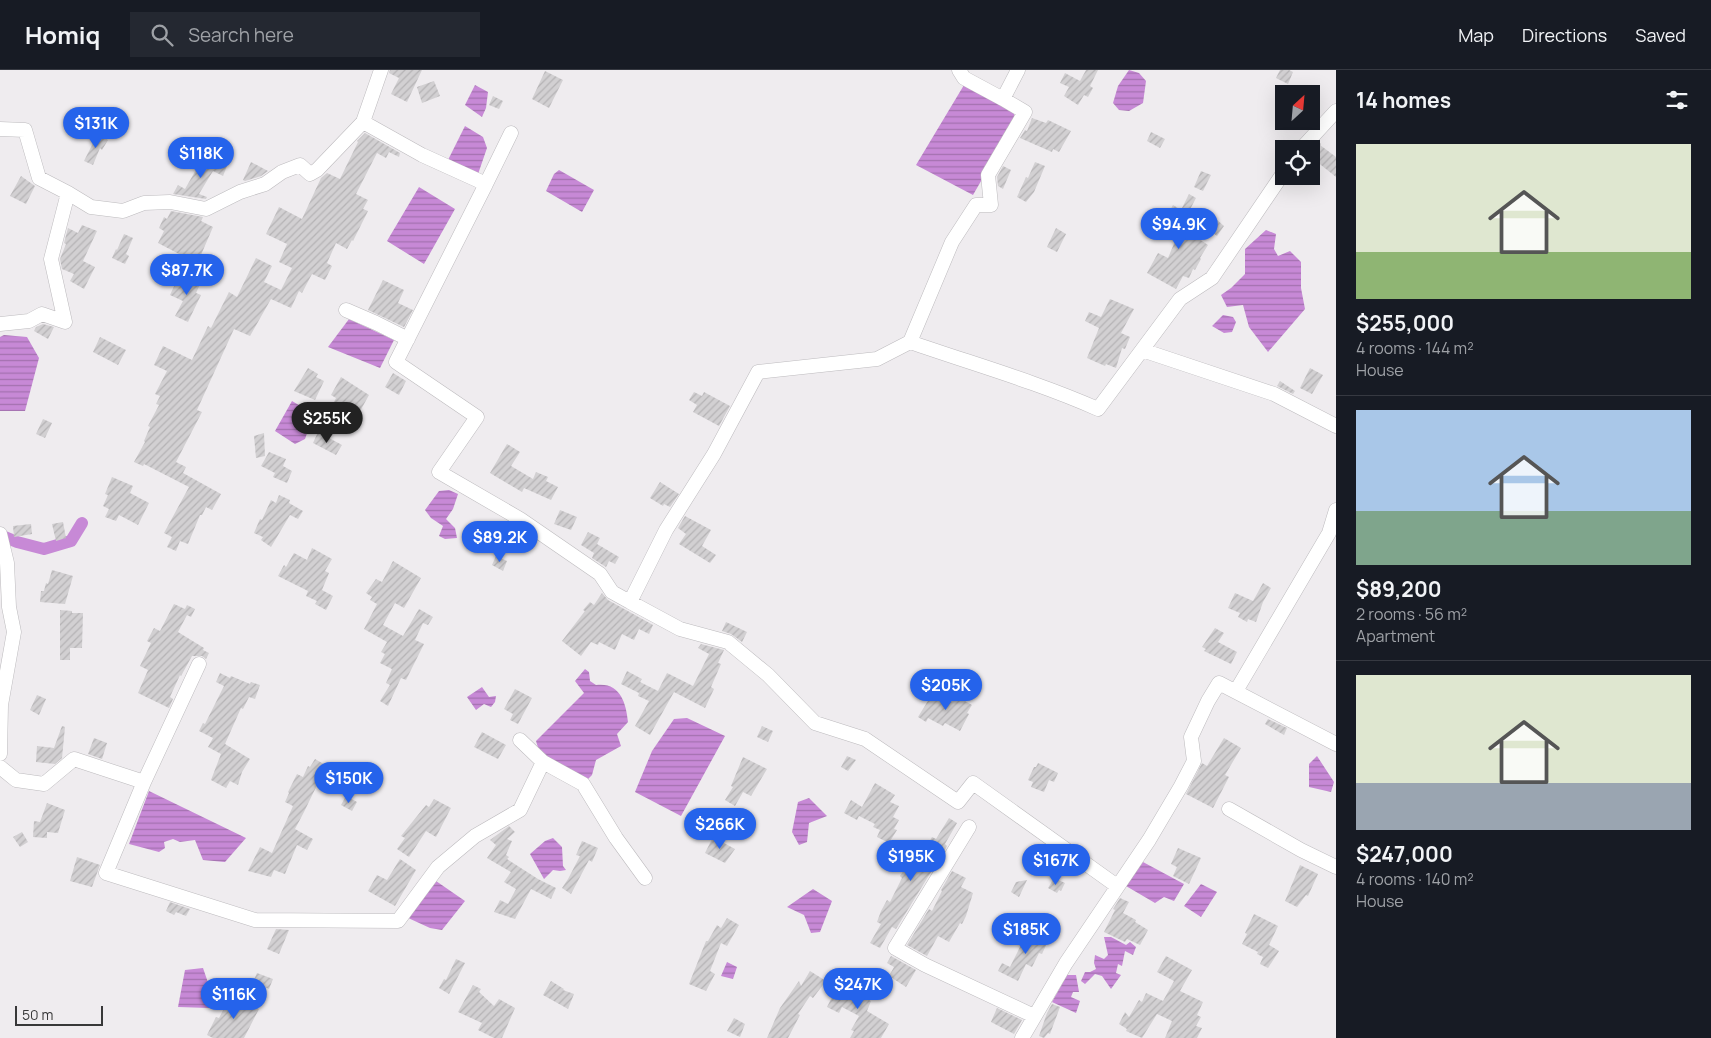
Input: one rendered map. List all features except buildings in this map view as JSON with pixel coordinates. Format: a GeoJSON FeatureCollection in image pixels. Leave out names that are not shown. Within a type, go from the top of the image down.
{"type":"FeatureCollection","features":[{"type":"Feature","properties":{"kind":"street"},"geometry":{"type":"LineString","coordinates":[[0,129],[25,130],[39,178],[91,207],[123,211],[144,203],[170,202],[206,209],[240,192],[265,184],[282,172],[300,164],[310,174],[317,170],[363,122],[381,70]]}},
{"type":"Feature","properties":{"kind":"street"},"geometry":{"type":"LineString","coordinates":[[630,602],[666,530],[714,454],[758,372],[877,359],[910,342],[952,242],[976,205],[991,205],[988,175],[1025,112],[964,78],[960,70]]}},
{"type":"Feature","properties":{"kind":"street"},"geometry":{"type":"LineString","coordinates":[[1003,99],[1018,70]]}},
{"type":"Feature","properties":{"kind":"street"},"geometry":{"type":"LineString","coordinates":[[1309,140],[1336,111]]}},
{"type":"Feature","properties":{"kind":"street"},"geometry":{"type":"LineString","coordinates":[[363,122],[422,155],[486,184]]}},
{"type":"Feature","properties":{"kind":"street"},"geometry":{"type":"LineString","coordinates":[[511,133],[396,362],[477,417],[439,472],[520,519],[600,574],[612,592],[680,629],[728,642],[768,675],[815,723],[865,739],[958,802],[972,783],[1118,886]]}},
{"type":"Feature","properties":{"kind":"street"},"geometry":{"type":"LineString","coordinates":[[910,342],[1058,391],[1098,409],[1180,298],[1212,278],[1275,185]]}},
{"type":"Feature","properties":{"kind":"street"},"geometry":{"type":"LineString","coordinates":[[0,324],[29,321],[42,314],[65,322],[51,259],[68,193]]}},
{"type":"Feature","properties":{"kind":"street"},"geometry":{"type":"LineString","coordinates":[[346,310],[408,340]]}},
{"type":"Feature","properties":{"kind":"street"},"geometry":{"type":"LineString","coordinates":[[1142,350],[1274,394],[1336,426]]}},
{"type":"Feature","properties":{"kind":"street"},"geometry":{"type":"LineString","coordinates":[[1236,691],[1329,534],[1336,510]]}},
{"type":"Feature","properties":{"kind":"street"},"geometry":{"type":"LineString","coordinates":[[0,534],[8,563],[9,607],[14,632],[1,706],[0,754]]}},
{"type":"Feature","properties":{"kind":"street"},"geometry":{"type":"LineString","coordinates":[[144,782],[199,664],[148,772],[106,873],[255,920],[398,921],[438,868],[475,836],[520,810],[543,762]]}},
{"type":"Feature","properties":{"kind":"street"},"geometry":{"type":"LineString","coordinates":[[1022,1038],[1034,1016],[1149,840],[1194,761],[1191,737],[1220,683],[1336,744]]}},
{"type":"Feature","properties":{"kind":"street"},"geometry":{"type":"LineString","coordinates":[[520,740],[543,762],[583,784],[616,838],[645,878]]}},
{"type":"Feature","properties":{"kind":"street"},"geometry":{"type":"LineString","coordinates":[[0,768],[16,780],[44,784],[74,759],[144,782]]}},
{"type":"Feature","properties":{"kind":"street"},"geometry":{"type":"LineString","coordinates":[[1229,809],[1301,850],[1336,867]]}},
{"type":"Feature","properties":{"kind":"street"},"geometry":{"type":"LineString","coordinates":[[969,827],[895,948],[924,965],[1034,1016]]}},
{"type":"Feature","properties":{"kind":"shaded area"},"geometry":{"type":"Polygon","coordinates":[[[1129,70],[1139,73],[1146,81],[1143,103],[1129,111],[1119,110],[1113,103],[1118,86],[1129,70]]]}},
{"type":"Feature","properties":{"kind":"shaded area"},"geometry":{"type":"Polygon","coordinates":[[[475,85],[488,92],[486,108],[482,117],[465,105],[475,85]]]}},
{"type":"Feature","properties":{"kind":"shaded area"},"geometry":{"type":"Polygon","coordinates":[[[964,85],[1014,112],[1015,122],[973,195],[916,165],[964,85]]]}},
{"type":"Feature","properties":{"kind":"shaded area"},"geometry":{"type":"Polygon","coordinates":[[[465,126],[483,137],[487,148],[477,177],[446,164],[465,126]]]}},
{"type":"Feature","properties":{"kind":"shaded area"},"geometry":{"type":"Polygon","coordinates":[[[559,170],[594,190],[582,212],[546,191],[554,174],[559,170]]]}},
{"type":"Feature","properties":{"kind":"shaded area"},"geometry":{"type":"Polygon","coordinates":[[[419,187],[455,209],[424,264],[387,241],[419,187]]]}},
{"type":"Feature","properties":{"kind":"shaded area"},"geometry":{"type":"Polygon","coordinates":[[[1266,230],[1276,234],[1274,249],[1278,256],[1290,251],[1301,262],[1301,288],[1305,309],[1268,352],[1249,327],[1243,305],[1227,307],[1221,295],[1245,274],[1245,249],[1266,230]]]}},
{"type":"Feature","properties":{"kind":"shaded area"},"geometry":{"type":"Polygon","coordinates":[[[1223,315],[1233,317],[1236,322],[1232,332],[1224,333],[1212,326],[1223,315]]]}},
{"type":"Feature","properties":{"kind":"shaded area"},"geometry":{"type":"Polygon","coordinates":[[[349,319],[394,340],[380,368],[328,347],[349,319]]]}},
{"type":"Feature","properties":{"kind":"shaded area"},"geometry":{"type":"Polygon","coordinates":[[[4,335],[27,337],[39,358],[25,411],[0,411],[0,337],[4,335]]]}},
{"type":"Feature","properties":{"kind":"shaded area"},"geometry":{"type":"Polygon","coordinates":[[[292,401],[314,414],[305,439],[295,444],[275,431],[292,401]]]}},
{"type":"Feature","properties":{"kind":"shaded area"},"geometry":{"type":"Polygon","coordinates":[[[449,490],[458,494],[453,509],[446,519],[455,528],[457,538],[445,539],[439,536],[443,526],[431,518],[425,510],[439,491],[449,490]]]}},
{"type":"Feature","properties":{"kind":"shaded area"},"geometry":{"type":"Polygon","coordinates":[[[585,669],[589,672],[590,681],[596,685],[604,685],[616,690],[626,707],[628,722],[617,734],[621,746],[596,760],[592,775],[586,781],[540,754],[536,741],[584,693],[575,681],[585,669]]]}},
{"type":"Feature","properties":{"kind":"shaded area"},"geometry":{"type":"Polygon","coordinates":[[[482,687],[489,697],[496,696],[495,702],[491,707],[484,704],[476,710],[467,697],[482,687]]]}},
{"type":"Feature","properties":{"kind":"shaded area"},"geometry":{"type":"Polygon","coordinates":[[[687,718],[725,736],[681,816],[635,792],[652,751],[674,719],[687,718]]]}},
{"type":"Feature","properties":{"kind":"shaded area"},"geometry":{"type":"Polygon","coordinates":[[[1317,756],[1334,782],[1331,792],[1309,787],[1309,764],[1317,756]]]}},
{"type":"Feature","properties":{"kind":"shaded area"},"geometry":{"type":"Polygon","coordinates":[[[149,791],[246,838],[225,862],[203,860],[195,840],[180,842],[173,839],[164,842],[165,848],[159,852],[129,844],[149,791]]]}},
{"type":"Feature","properties":{"kind":"shaded area"},"geometry":{"type":"Polygon","coordinates":[[[809,798],[827,816],[809,823],[807,842],[799,845],[792,832],[798,802],[809,798]]]}},
{"type":"Feature","properties":{"kind":"shaded area"},"geometry":{"type":"Polygon","coordinates":[[[553,838],[562,847],[563,866],[566,870],[553,870],[544,879],[530,854],[545,841],[553,838]]]}},
{"type":"Feature","properties":{"kind":"shaded area"},"geometry":{"type":"Polygon","coordinates":[[[1143,862],[1184,884],[1174,901],[1164,897],[1155,903],[1126,886],[1143,862]]]}},
{"type":"Feature","properties":{"kind":"shaded area"},"geometry":{"type":"Polygon","coordinates":[[[436,881],[465,901],[442,930],[430,928],[406,917],[436,881]]]}},
{"type":"Feature","properties":{"kind":"shaded area"},"geometry":{"type":"Polygon","coordinates":[[[1201,884],[1217,892],[1201,917],[1184,906],[1201,884]]]}},
{"type":"Feature","properties":{"kind":"shaded area"},"geometry":{"type":"Polygon","coordinates":[[[813,889],[832,901],[820,932],[811,933],[804,915],[787,907],[813,889]]]}},
{"type":"Feature","properties":{"kind":"shaded area"},"geometry":{"type":"Polygon","coordinates":[[[1104,937],[1111,937],[1126,945],[1130,942],[1136,947],[1133,955],[1125,951],[1122,966],[1118,964],[1116,973],[1121,975],[1111,989],[1102,976],[1095,974],[1085,984],[1081,981],[1085,972],[1096,969],[1094,963],[1095,955],[1104,959],[1108,955],[1104,937]]]}},
{"type":"Feature","properties":{"kind":"shaded area"},"geometry":{"type":"Polygon","coordinates":[[[727,962],[737,967],[733,979],[721,976],[727,962]]]}},
{"type":"Feature","properties":{"kind":"shaded area"},"geometry":{"type":"Polygon","coordinates":[[[203,968],[214,1000],[209,1008],[178,1007],[185,970],[203,968]]]}},
{"type":"Feature","properties":{"kind":"shaded area"},"geometry":{"type":"Polygon","coordinates":[[[1067,975],[1076,975],[1079,992],[1073,992],[1071,997],[1080,1001],[1076,1013],[1052,1002],[1067,975]]]}},
{"type":"Feature","properties":{"kind":"waterway"},"geometry":{"type":"LineString","coordinates":[[0,535],[17,542],[44,549],[71,541],[82,523]]}}]}
